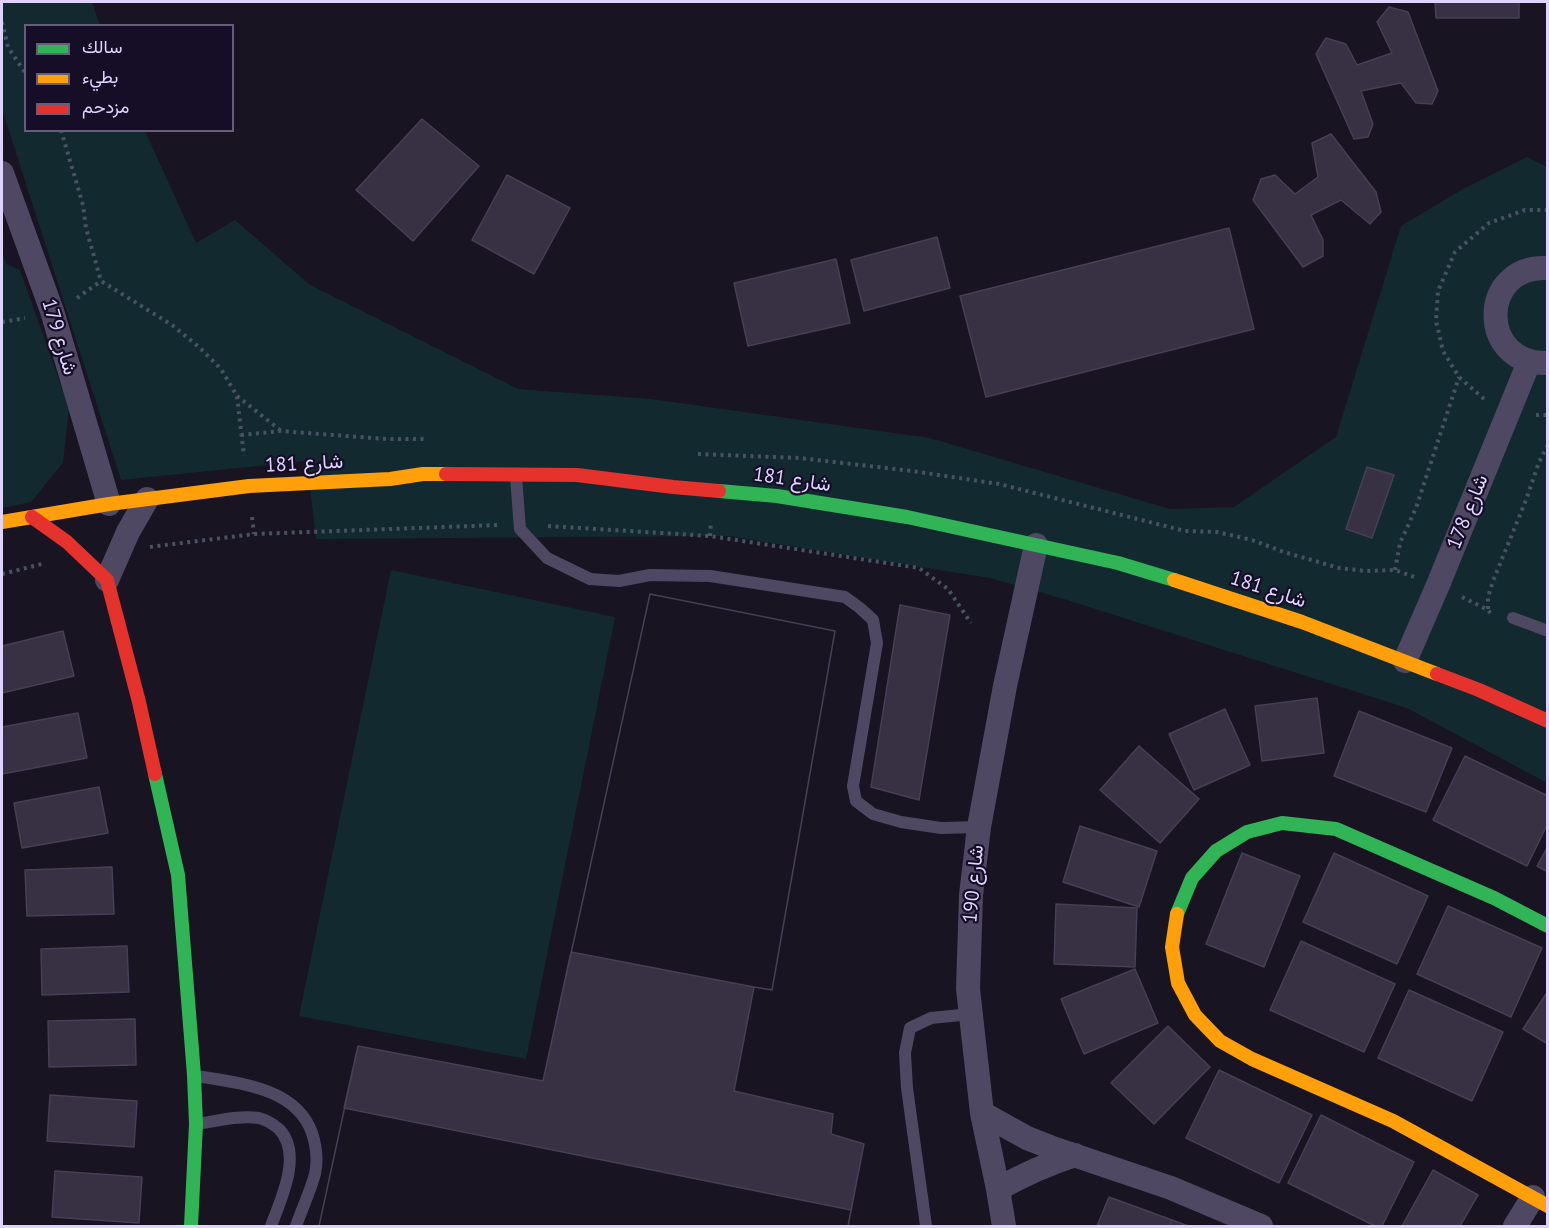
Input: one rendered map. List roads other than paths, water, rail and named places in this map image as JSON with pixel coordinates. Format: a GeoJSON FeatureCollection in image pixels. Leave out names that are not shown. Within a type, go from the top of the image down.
{"type":"FeatureCollection","features":[{"type":"Feature","properties":{"kind":"street","name":"شارع 179"},"geometry":{"type":"LineString","coordinates":[[2,173],[52,311],[109,504]]}},
{"type":"Feature","properties":{"kind":"street","name":"شارع 178"},"geometry":{"type":"LineString","coordinates":[[1405,661],[1509,411],[1538,362],[1515,354],[1504,344],[1497,330],[1495,314],[1498,299],[1505,286],[1516,276],[1530,269],[1548,268]]}},
{"type":"Feature","properties":{"kind":"street","name":"شارع 181"},"geometry":{"type":"LineString","coordinates":[[2,522],[109,504],[249,486],[423,474],[577,475],[777,496],[907,517],[1118,563],[1302,622],[1479,690],[1548,721]]}},
{"type":"Feature","properties":{"kind":"street"},"geometry":{"type":"LineString","coordinates":[[106,580],[128,532],[147,499]]}},
{"type":"Feature","properties":{"kind":"street"},"geometry":{"type":"LineString","coordinates":[[32,517],[67,542],[106,580],[139,702],[178,875],[196,1124],[191,1227]]}},
{"type":"Feature","properties":{"kind":"street","name":"شارع 190"},"geometry":{"type":"LineString","coordinates":[[1004,1227],[982,1113],[968,989],[971,895],[979,827],[1005,686],[1036,545]]}},
{"type":"Feature","properties":{"kind":"street"},"geometry":{"type":"LineString","coordinates":[[1515,1227],[1540,1201],[1393,1121],[1252,1059],[1220,1041],[1195,1015],[1178,983],[1172,947],[1177,911],[1192,878],[1198,871],[1216,851],[1247,832],[1282,823],[1336,829],[1494,898],[1548,926]]}},
{"type":"Feature","properties":{"kind":"street"},"geometry":{"type":"LineString","coordinates":[[982,1113],[1027,1138],[1171,1188],[1261,1227]]}},
{"type":"Feature","properties":{"kind":"street"},"geometry":{"type":"LineString","coordinates":[[998,1188],[1031,1171],[1075,1155]]}},
{"type":"Feature","properties":{"kind":"lane"},"geometry":{"type":"LineString","coordinates":[[516,475],[520,529],[547,558],[590,579],[619,581],[650,575],[710,576],[845,597],[860,608],[873,620],[877,643],[853,786],[856,801],[873,814],[901,822],[941,828],[979,827]]}},
{"type":"Feature","properties":{"kind":"lane"},"geometry":{"type":"LineString","coordinates":[[1513,618],[1548,631]]}},
{"type":"Feature","properties":{"kind":"lane"},"geometry":{"type":"LineString","coordinates":[[927,1227],[907,1088],[905,1053],[908,1036],[910,1028],[931,1018],[971,1014]]}},
{"type":"Feature","properties":{"kind":"lane"},"geometry":{"type":"LineString","coordinates":[[194,1076],[259,1089],[291,1103],[300,1111],[309,1125],[316,1156],[315,1173],[296,1227]]}},
{"type":"Feature","properties":{"kind":"lane"},"geometry":{"type":"LineString","coordinates":[[196,1124],[249,1118],[272,1123],[280,1131],[287,1141],[290,1164],[285,1187],[271,1227]]}}]}
